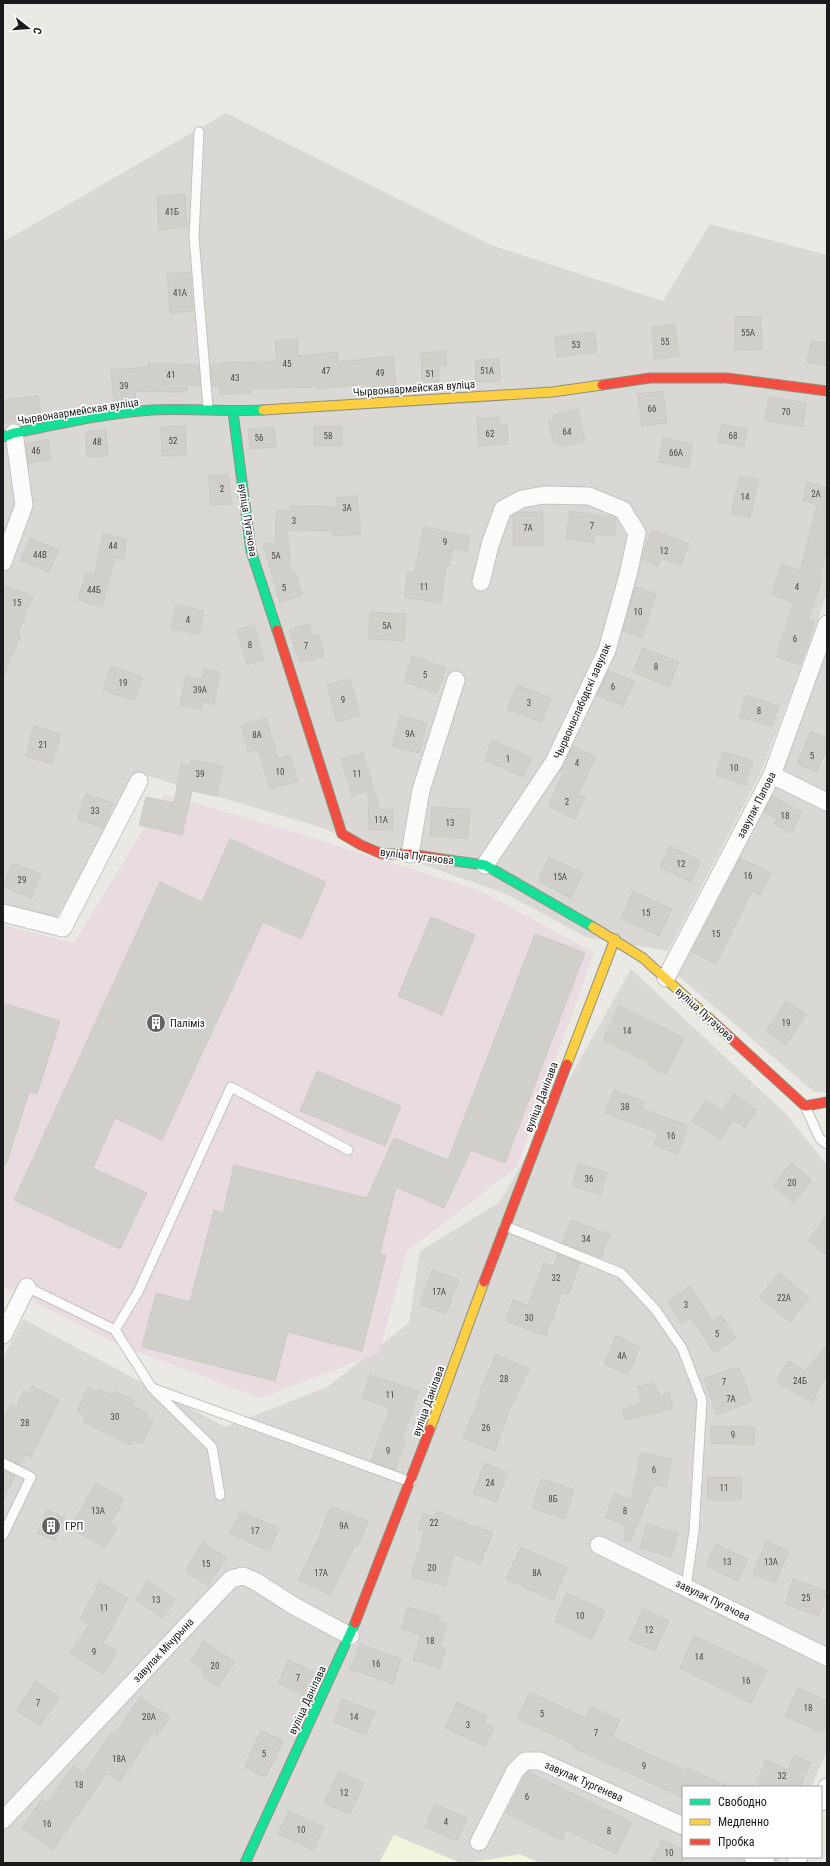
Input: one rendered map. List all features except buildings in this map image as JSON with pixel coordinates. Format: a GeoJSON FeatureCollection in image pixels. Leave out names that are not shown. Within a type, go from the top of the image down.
{"type":"FeatureCollection","features":[{"type":"Feature","properties":{"kind":"street","name":"Чырвонаармейская вуліца"},"geometry":{"type":"LineString","coordinates":[[9,435],[123,413],[208,408],[233,412],[552,392],[650,378],[727,378],[827,391]]}},
{"type":"Feature","properties":{"kind":"street","name":"вуліца Пугачова"},"geometry":{"type":"LineString","coordinates":[[233,412],[251,550],[342,834],[361,846],[382,854],[410,854],[485,865],[615,939],[643,958],[666,978],[805,1106]]}},
{"type":"Feature","properties":{"kind":"street"},"geometry":{"type":"LineString","coordinates":[[3,562],[24,505],[9,435]]}},
{"type":"Feature","properties":{"kind":"street","name":"Чырвонаслабодскі завулак"},"geometry":{"type":"LineString","coordinates":[[481,582],[490,545],[503,509],[522,499],[544,495],[589,496],[623,510],[637,533],[628,575],[606,650],[554,762],[485,865]]}},
{"type":"Feature","properties":{"kind":"street","name":"завулак Папова"},"geometry":{"type":"LineString","coordinates":[[666,978],[772,775],[827,624]]}},
{"type":"Feature","properties":{"kind":"street"},"geometry":{"type":"LineString","coordinates":[[410,854],[421,790],[456,680]]}},
{"type":"Feature","properties":{"kind":"street"},"geometry":{"type":"LineString","coordinates":[[772,775],[827,802]]}},
{"type":"Feature","properties":{"kind":"street"},"geometry":{"type":"LineString","coordinates":[[3,913],[63,928],[139,781]]}},
{"type":"Feature","properties":{"kind":"street","name":"вуліца Данілава"},"geometry":{"type":"LineString","coordinates":[[245,1863],[350,1636],[411,1482],[505,1226],[615,939]]}},
{"type":"Feature","properties":{"kind":"street"},"geometry":{"type":"LineString","coordinates":[[805,1106],[827,1102]]}},
{"type":"Feature","properties":{"kind":"street"},"geometry":{"type":"LineString","coordinates":[[3,1336],[27,1287]]}},
{"type":"Feature","properties":{"kind":"street","name":"завулак Пугачова"},"geometry":{"type":"LineString","coordinates":[[599,1545],[827,1657]]}},
{"type":"Feature","properties":{"kind":"street","name":"завулак Мічурына"},"geometry":{"type":"LineString","coordinates":[[3,1820],[231,1578],[243,1576],[256,1581],[294,1606],[350,1636]]}},
{"type":"Feature","properties":{"kind":"street","name":"завулак Тургенева"},"geometry":{"type":"LineString","coordinates":[[479,1842],[515,1771],[525,1762],[540,1761],[682,1826]]}},
{"type":"Feature","properties":{"kind":"street"},"geometry":{"type":"LineString","coordinates":[[822,1800],[827,1787]]}},
{"type":"Feature","properties":{"kind":"street"},"geometry":{"type":"LineString","coordinates":[[755,1858],[766,1863]]}},
{"type":"Feature","properties":{"kind":"lane"},"geometry":{"type":"LineString","coordinates":[[198,132],[194,237],[208,408]]}},
{"type":"Feature","properties":{"kind":"lane"},"geometry":{"type":"LineString","coordinates":[[115,1330],[138,1292],[230,1087],[348,1150]]}},
{"type":"Feature","properties":{"kind":"lane"},"geometry":{"type":"LineString","coordinates":[[805,1106],[820,1139],[827,1144]]}},
{"type":"Feature","properties":{"kind":"lane"},"geometry":{"type":"LineString","coordinates":[[505,1226],[622,1273],[655,1309],[682,1348],[702,1400],[694,1531],[686,1587]]}},
{"type":"Feature","properties":{"kind":"lane"},"geometry":{"type":"LineString","coordinates":[[27,1287],[115,1330],[152,1388],[212,1447],[220,1495]]}},
{"type":"Feature","properties":{"kind":"lane"},"geometry":{"type":"LineString","coordinates":[[152,1388],[411,1482]]}},
{"type":"Feature","properties":{"kind":"lane"},"geometry":{"type":"LineString","coordinates":[[3,1463],[31,1477],[3,1535]]}},
{"type":"Feature","properties":{"kind":"shaded area"},"geometry":{"type":"Polygon","coordinates":[[[226,113],[491,245],[663,301],[710,224],[827,255],[827,592],[812,638],[762,770],[668,951],[586,937],[506,894],[310,824],[138,773],[56,919],[3,903],[3,242],[226,113]]]}},
{"type":"Feature","properties":{"kind":"shaded area"},"geometry":{"type":"Polygon","coordinates":[[[827,627],[827,1093],[814,1092],[676,974],[778,772],[827,627]]]}},
{"type":"Feature","properties":{"kind":"shaded area"},"geometry":{"type":"Polygon","coordinates":[[[165,794],[300,834],[481,891],[594,953],[517,1167],[407,1251],[379,1353],[260,1398],[118,1344],[3,1287],[3,925],[74,943],[165,794]]]}},
{"type":"Feature","properties":{"kind":"shaded area"},"geometry":{"type":"Polygon","coordinates":[[[631,969],[787,1115],[827,1165],[827,1751],[811,1786],[682,1786],[682,1858],[780,1858],[778,1863],[3,1863],[3,1358],[23,1319],[225,1427],[327,1387],[409,1323],[420,1251],[500,1202],[631,969]]]}},
{"type":"Feature","properties":{"kind":"shaded area"},"geometry":{"type":"Polygon","coordinates":[[[394,1835],[461,1863],[379,1863],[394,1835]]]}},
{"type":"Feature","properties":{"kind":"shaded area"},"geometry":{"type":"Polygon","coordinates":[[[520,1854],[540,1863],[468,1863],[520,1854]]]}},
{"type":"Feature","properties":{"kind":"traffic: fast"},"geometry":{"type":"LineString","coordinates":[[3,437],[14,433],[100,416],[135,411],[263,410]]}},
{"type":"Feature","properties":{"kind":"traffic: fast"},"geometry":{"type":"LineString","coordinates":[[233,412],[251,551],[277,630]]}},
{"type":"Feature","properties":{"kind":"traffic: fast"},"geometry":{"type":"LineString","coordinates":[[448,860],[485,865],[593,927]]}},
{"type":"Feature","properties":{"kind":"traffic: fast"},"geometry":{"type":"LineString","coordinates":[[245,1863],[355,1623]]}},
{"type":"Feature","properties":{"kind":"traffic: slow"},"geometry":{"type":"LineString","coordinates":[[263,410],[552,392],[602,385]]}},
{"type":"Feature","properties":{"kind":"traffic: slow"},"geometry":{"type":"LineString","coordinates":[[593,927],[643,958],[711,1020]]}},
{"type":"Feature","properties":{"kind":"traffic: slow"},"geometry":{"type":"LineString","coordinates":[[567,1064],[615,939]]}},
{"type":"Feature","properties":{"kind":"traffic: slow"},"geometry":{"type":"LineString","coordinates":[[430,1429],[484,1282]]}},
{"type":"Feature","properties":{"kind":"traffic: jam"},"geometry":{"type":"LineString","coordinates":[[602,385],[650,378],[727,378],[827,391]]}},
{"type":"Feature","properties":{"kind":"traffic: jam"},"geometry":{"type":"LineString","coordinates":[[277,630],[342,834],[361,845],[382,854],[410,854],[448,860]]}},
{"type":"Feature","properties":{"kind":"traffic: jam"},"geometry":{"type":"LineString","coordinates":[[711,1020],[805,1106],[827,1102]]}},
{"type":"Feature","properties":{"kind":"traffic: jam"},"geometry":{"type":"LineString","coordinates":[[484,1282],[567,1064]]}},
{"type":"Feature","properties":{"kind":"traffic: jam"},"geometry":{"type":"LineString","coordinates":[[355,1623],[430,1429]]}},
{"type":"Feature","properties":{"kind":"place","name":"Паліміз"},"geometry":{"type":"Point","coordinates":[156,1023]}},
{"type":"Feature","properties":{"kind":"place","name":"ГРП"},"geometry":{"type":"Point","coordinates":[51,1526]}}]}
